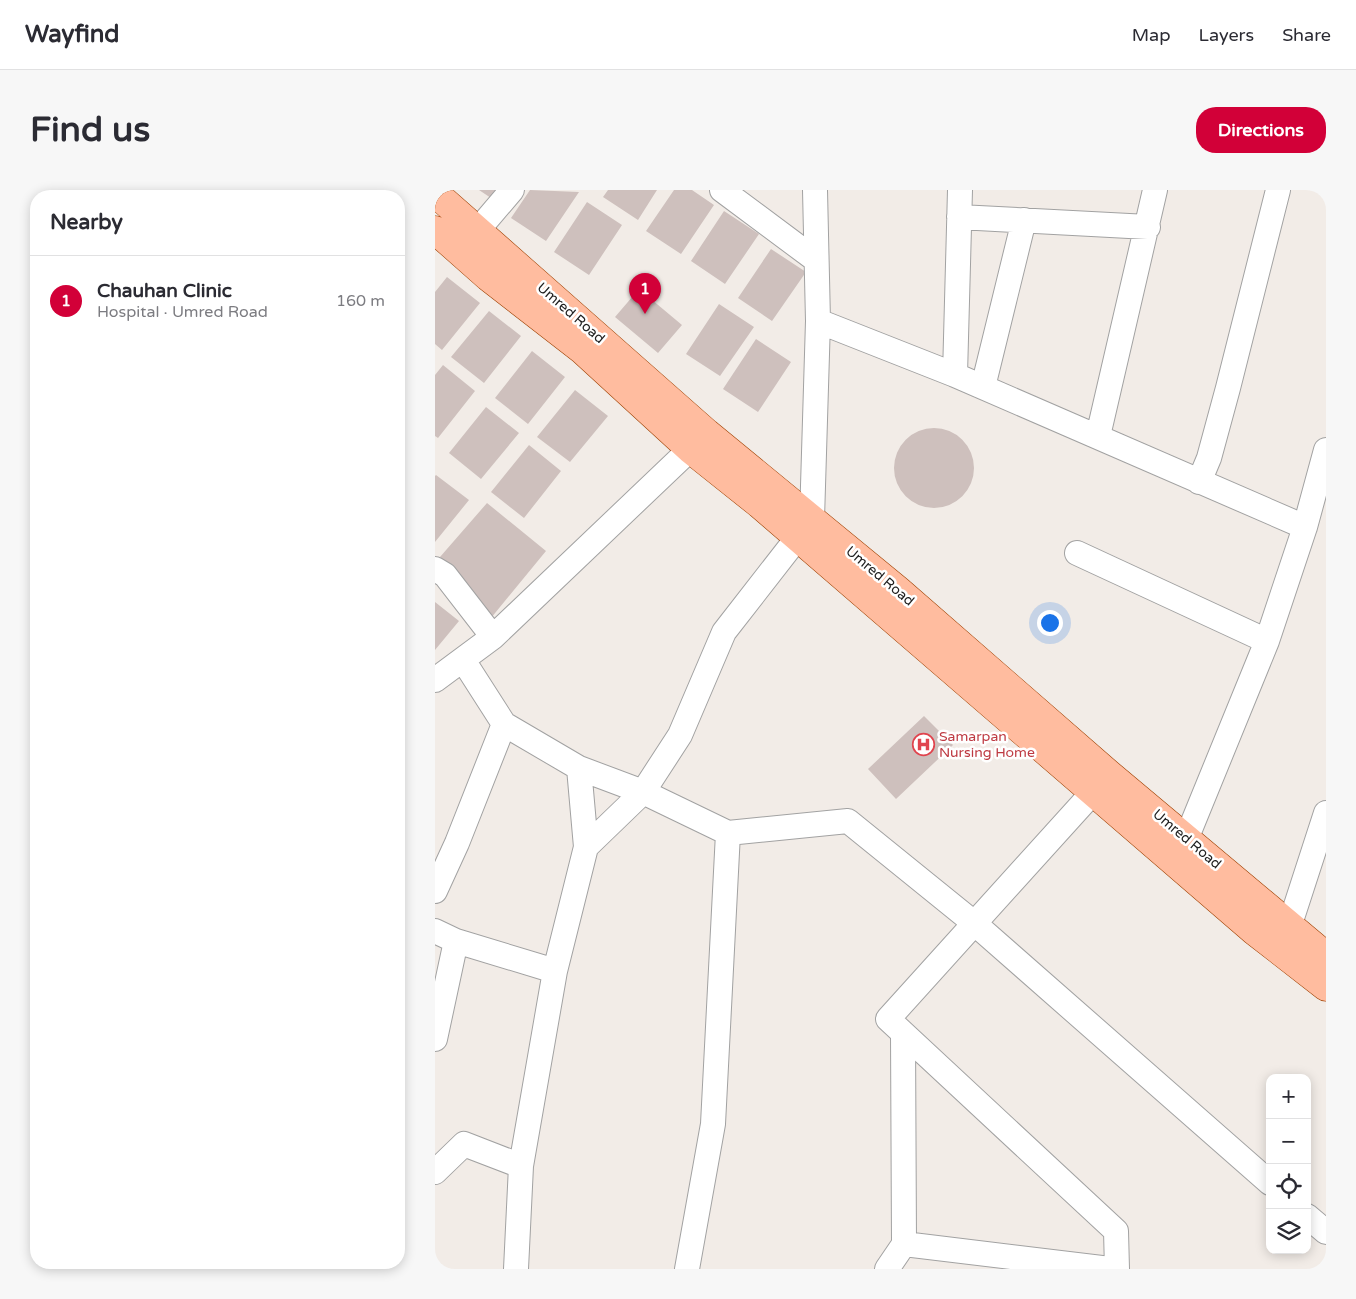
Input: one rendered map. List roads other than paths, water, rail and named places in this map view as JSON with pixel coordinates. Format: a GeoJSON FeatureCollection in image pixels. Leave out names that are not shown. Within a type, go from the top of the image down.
{"type":"FeatureCollection","features":[{"type":"Feature","properties":{"kind":"main road","name":"Umred Road"},"geometry":{"type":"LineString","coordinates":[[435,193],[698,441],[805,528],[898,590],[1101,783],[1181,851],[1290,924],[1326,956]]}},
{"type":"Feature","properties":{"kind":"main road"},"geometry":{"type":"LineString","coordinates":[[435,230],[488,277],[698,441]]}},
{"type":"Feature","properties":{"kind":"main road"},"geometry":{"type":"LineString","coordinates":[[1181,851],[1255,931],[1326,988]]}},
{"type":"Feature","properties":{"kind":"street"},"geometry":{"type":"LineString","coordinates":[[477,231],[512,190]]}},
{"type":"Feature","properties":{"kind":"street"},"geometry":{"type":"LineString","coordinates":[[721,190],[816,260]]}},
{"type":"Feature","properties":{"kind":"street"},"geometry":{"type":"LineString","coordinates":[[586,847],[643,792],[680,736],[724,632],[805,528],[818,321],[815,190]]}},
{"type":"Feature","properties":{"kind":"street"},"geometry":{"type":"LineString","coordinates":[[955,375],[960,190]]}},
{"type":"Feature","properties":{"kind":"street"},"geometry":{"type":"LineString","coordinates":[[1098,436],[1148,227],[1155,190]]}},
{"type":"Feature","properties":{"kind":"street"},"geometry":{"type":"LineString","coordinates":[[1199,482],[1209,458],[1228,388],[1278,190]]}},
{"type":"Feature","properties":{"kind":"street"},"geometry":{"type":"LineString","coordinates":[[959,217],[1148,227]]}},
{"type":"Feature","properties":{"kind":"street"},"geometry":{"type":"LineString","coordinates":[[983,387],[1024,220]]}},
{"type":"Feature","properties":{"kind":"street"},"geometry":{"type":"LineString","coordinates":[[818,321],[955,375],[1305,527]]}},
{"type":"Feature","properties":{"kind":"street"},"geometry":{"type":"LineString","coordinates":[[435,680],[493,637],[698,441]]}},
{"type":"Feature","properties":{"kind":"street"},"geometry":{"type":"LineString","coordinates":[[1181,851],[1267,641],[1305,527],[1326,450]]}},
{"type":"Feature","properties":{"kind":"street"},"geometry":{"type":"LineString","coordinates":[[1077,553],[1267,641]]}},
{"type":"Feature","properties":{"kind":"street"},"geometry":{"type":"LineString","coordinates":[[435,569],[445,575],[493,637]]}},
{"type":"Feature","properties":{"kind":"street"},"geometry":{"type":"LineString","coordinates":[[463,660],[504,724],[579,768],[643,792],[728,833],[848,821],[974,923],[1266,1179]]}},
{"type":"Feature","properties":{"kind":"street"},"geometry":{"type":"LineString","coordinates":[[435,891],[457,843],[504,724]]}},
{"type":"Feature","properties":{"kind":"street"},"geometry":{"type":"LineString","coordinates":[[516,1269],[521,1166],[555,971],[586,847],[579,768]]}},
{"type":"Feature","properties":{"kind":"street"},"geometry":{"type":"LineString","coordinates":[[1101,783],[888,1019],[1116,1231],[1117,1269]]}},
{"type":"Feature","properties":{"kind":"street"},"geometry":{"type":"LineString","coordinates":[[1290,924],[1326,813]]}},
{"type":"Feature","properties":{"kind":"street"},"geometry":{"type":"LineString","coordinates":[[687,1269],[713,1124],[728,833]]}},
{"type":"Feature","properties":{"kind":"street"},"geometry":{"type":"LineString","coordinates":[[435,931],[456,941],[555,971]]}},
{"type":"Feature","properties":{"kind":"street"},"geometry":{"type":"LineString","coordinates":[[435,1040],[456,941]]}},
{"type":"Feature","properties":{"kind":"street"},"geometry":{"type":"LineString","coordinates":[[887,1269],[904,1244],[903,1034]]}},
{"type":"Feature","properties":{"kind":"street"},"geometry":{"type":"LineString","coordinates":[[435,1172],[464,1144],[521,1166]]}},
{"type":"Feature","properties":{"kind":"street"},"geometry":{"type":"LineString","coordinates":[[1311,1219],[1326,1232]]}},
{"type":"Feature","properties":{"kind":"street"},"geometry":{"type":"LineString","coordinates":[[904,1244],[1057,1266],[1110,1269]]}},
{"type":"Feature","properties":{"kind":"place","name":"Chauhan Clinic"},"geometry":{"type":"Point","coordinates":[645,314]}},
{"type":"Feature","properties":{"kind":"place","name":"Samarpan Nursing Home"},"geometry":{"type":"Point","coordinates":[923,744]}}]}
